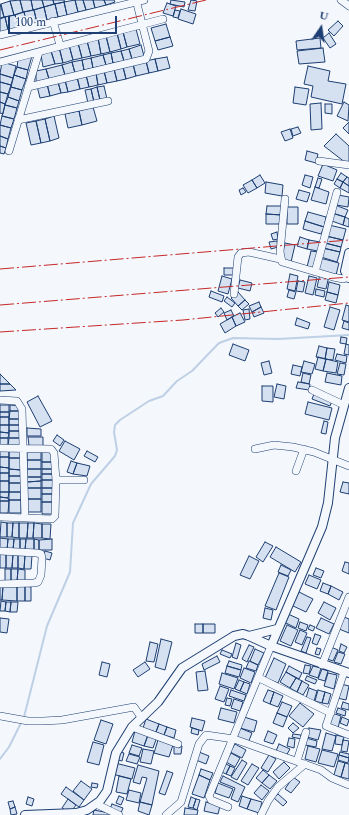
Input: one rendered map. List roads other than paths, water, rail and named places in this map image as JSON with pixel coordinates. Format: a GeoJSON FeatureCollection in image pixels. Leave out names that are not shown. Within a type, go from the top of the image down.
{"type":"FeatureCollection","features":[{"type":"Feature","properties":{"kind":"street"},"geometry":{"type":"LineString","coordinates":[[0,35],[144,0]]}},
{"type":"Feature","properties":{"kind":"street"},"geometry":{"type":"LineString","coordinates":[[341,0],[349,6]]}},
{"type":"Feature","properties":{"kind":"street"},"geometry":{"type":"LineString","coordinates":[[28,86],[146,59],[149,51],[136,1]]}},
{"type":"Feature","properties":{"kind":"street"},"geometry":{"type":"LineString","coordinates":[[0,62],[163,19]]}},
{"type":"Feature","properties":{"kind":"street"},"geometry":{"type":"LineString","coordinates":[[53,21],[60,45]]}},
{"type":"Feature","properties":{"kind":"street"},"geometry":{"type":"LineString","coordinates":[[10,151],[39,52]]}},
{"type":"Feature","properties":{"kind":"street"},"geometry":{"type":"LineString","coordinates":[[18,120],[108,101]]}},
{"type":"Feature","properties":{"kind":"street"},"geometry":{"type":"LineString","coordinates":[[319,161],[349,165]]}},
{"type":"Feature","properties":{"kind":"street"},"geometry":{"type":"LineString","coordinates":[[315,272],[337,192]]}},
{"type":"Feature","properties":{"kind":"street"},"geometry":{"type":"LineString","coordinates":[[280,259],[285,199]]}},
{"type":"Feature","properties":{"kind":"street"},"geometry":{"type":"LineString","coordinates":[[234,294],[238,257],[241,252],[248,252],[280,259],[286,264],[341,278],[349,278],[345,271],[349,253]]}},
{"type":"Feature","properties":{"kind":"street"},"geometry":{"type":"LineString","coordinates":[[228,807],[211,800],[209,797],[234,739],[277,629],[322,527],[328,503],[335,438],[349,388]]}},
{"type":"Feature","properties":{"kind":"street"},"geometry":{"type":"LineString","coordinates":[[312,390],[344,405]]}},
{"type":"Feature","properties":{"kind":"street"},"geometry":{"type":"LineString","coordinates":[[0,400],[17,401],[21,405],[24,448],[25,518]]}},
{"type":"Feature","properties":{"kind":"street"},"geometry":{"type":"LineString","coordinates":[[256,448],[274,445],[304,449],[349,466]]}},
{"type":"Feature","properties":{"kind":"street"},"geometry":{"type":"LineString","coordinates":[[0,448],[48,448],[54,450],[56,480],[54,517],[51,519],[0,518]]}},
{"type":"Feature","properties":{"kind":"street"},"geometry":{"type":"LineString","coordinates":[[296,471],[304,449]]}},
{"type":"Feature","properties":{"kind":"street"},"geometry":{"type":"LineString","coordinates":[[56,480],[84,480]]}},
{"type":"Feature","properties":{"kind":"street"},"geometry":{"type":"LineString","coordinates":[[0,551],[37,553],[41,554],[42,558],[41,575],[38,582],[34,584],[0,584]]}},
{"type":"Feature","properties":{"kind":"street"},"geometry":{"type":"LineString","coordinates":[[322,665],[346,615],[349,597]]}},
{"type":"Feature","properties":{"kind":"street"},"geometry":{"type":"LineString","coordinates":[[249,636],[277,629]]}},
{"type":"Feature","properties":{"kind":"street"},"geometry":{"type":"LineString","coordinates":[[25,815],[70,815],[87,810],[96,804],[107,791],[116,753],[132,727],[158,702],[177,674],[187,664],[234,636],[243,634],[322,665],[347,672],[331,713],[327,728],[349,735]]}},
{"type":"Feature","properties":{"kind":"street"},"geometry":{"type":"LineString","coordinates":[[258,678],[331,713]]}},
{"type":"Feature","properties":{"kind":"street"},"geometry":{"type":"LineString","coordinates":[[0,716],[28,721],[62,720],[133,707],[141,717]]}},
{"type":"Feature","properties":{"kind":"street"},"geometry":{"type":"LineString","coordinates":[[132,727],[178,744]]}},
{"type":"Feature","properties":{"kind":"street"},"geometry":{"type":"LineString","coordinates":[[297,761],[306,732]]}},
{"type":"Feature","properties":{"kind":"street"},"geometry":{"type":"LineString","coordinates":[[166,815],[180,802],[202,737],[209,734],[234,739],[322,770],[335,780],[349,785]]}},
{"type":"Feature","properties":{"kind":"street"},"geometry":{"type":"LineString","coordinates":[[261,815],[268,801],[278,787],[305,764]]}},
{"type":"Feature","properties":{"kind":"street"},"geometry":{"type":"LineString","coordinates":[[96,804],[119,815]]}},
{"type":"Feature","properties":{"kind":"waterway"},"geometry":{"type":"LineString","coordinates":[[0,759],[9,747],[24,717],[47,626],[70,572],[73,523],[91,484],[115,456],[117,450],[114,432],[115,425],[120,420],[149,401],[163,396],[177,381],[192,371],[219,343],[233,338],[278,339],[349,335]]}}]}
